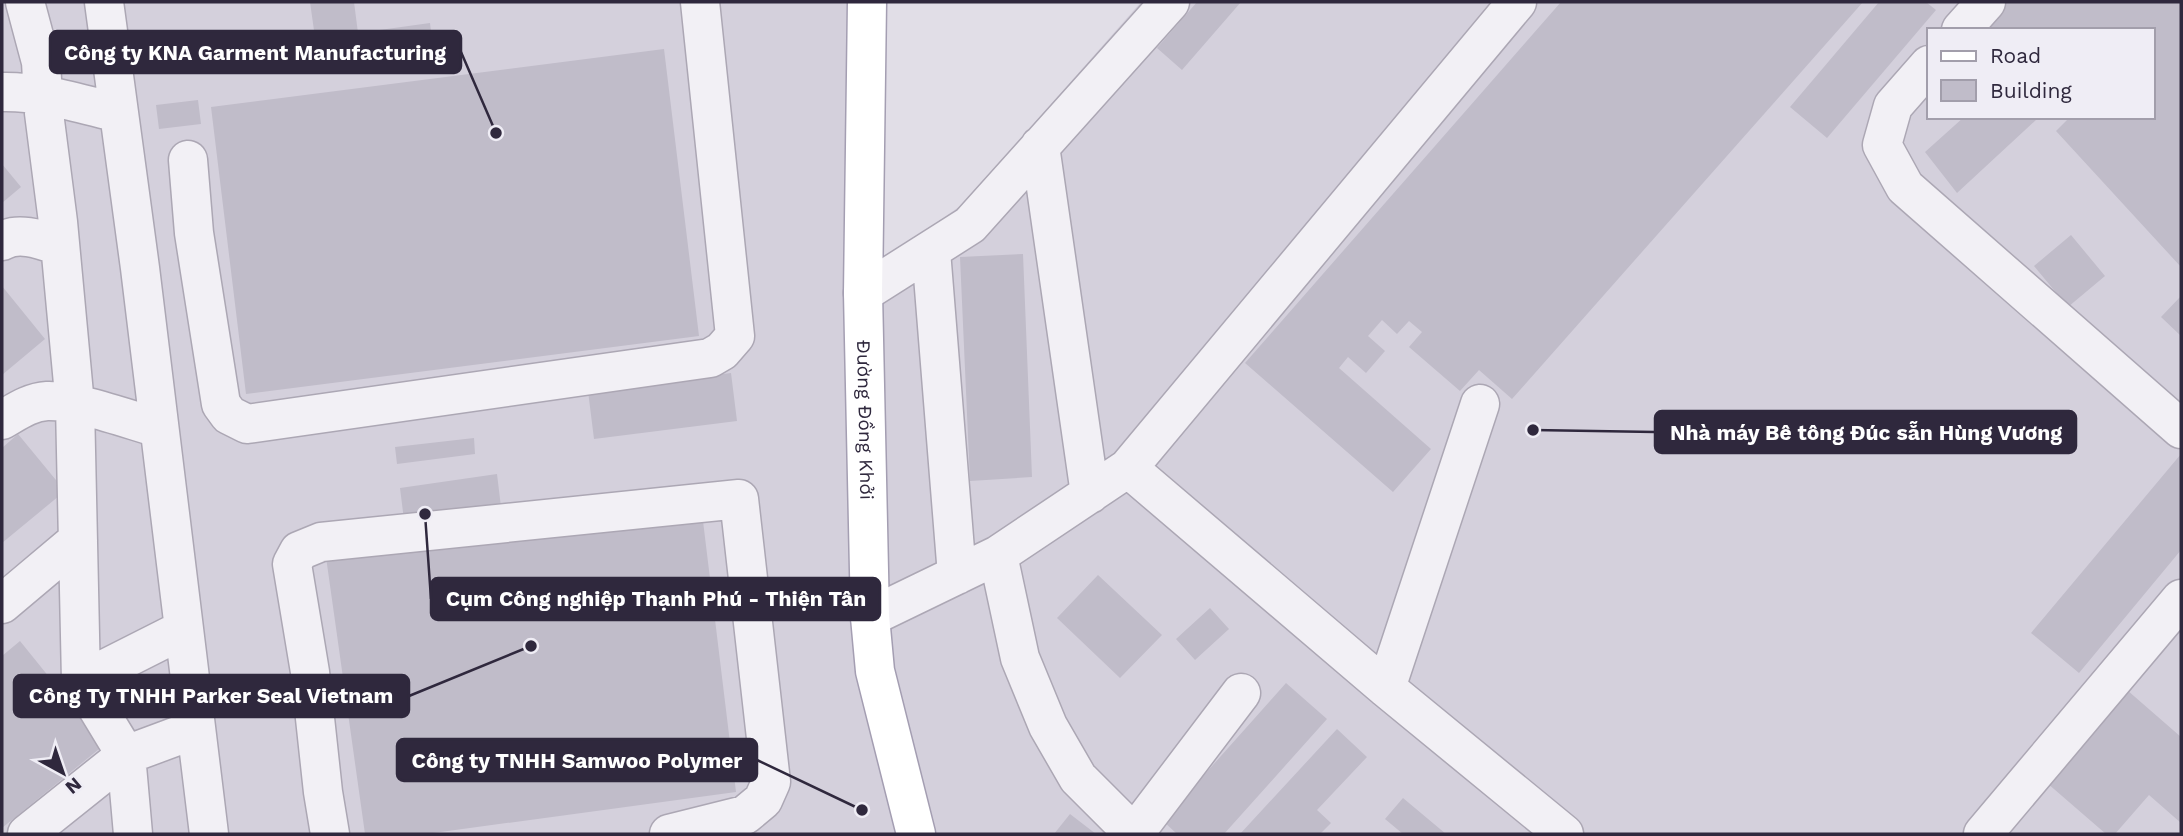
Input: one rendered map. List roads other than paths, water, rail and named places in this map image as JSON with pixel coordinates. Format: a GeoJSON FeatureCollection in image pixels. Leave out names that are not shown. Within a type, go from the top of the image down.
{"type":"FeatureCollection","features":[{"type":"Feature","properties":{"kind":"main road","name":"Đường Đồng Khởi"},"geometry":{"type":"LineString","coordinates":[[867,2],[863,293],[870,617],[875,671],[916,834]]}},
{"type":"Feature","properties":{"kind":"lane"},"geometry":{"type":"LineString","coordinates":[[25,2],[41,62],[42,96],[75,405],[81,681],[126,755],[134,834]]}},
{"type":"Feature","properties":{"kind":"lane"},"geometry":{"type":"LineString","coordinates":[[104,2],[209,834]]}},
{"type":"Feature","properties":{"kind":"lane"},"geometry":{"type":"LineString","coordinates":[[188,160],[194,233],[221,404],[229,415],[247,424],[710,358],[722,351],[734,336],[700,2]]}},
{"type":"Feature","properties":{"kind":"lane"},"geometry":{"type":"LineString","coordinates":[[863,293],[970,225],[1170,2]]}},
{"type":"Feature","properties":{"kind":"lane"},"geometry":{"type":"LineString","coordinates":[[870,617],[998,555],[1128,468],[1517,2]]}},
{"type":"Feature","properties":{"kind":"lane"},"geometry":{"type":"LineString","coordinates":[[1963,28],[1986,2]]}},
{"type":"Feature","properties":{"kind":"lane"},"geometry":{"type":"LineString","coordinates":[[1927,67],[1893,106],[1882,145],[1905,187],[2181,429]]}},
{"type":"Feature","properties":{"kind":"lane"},"geometry":{"type":"LineString","coordinates":[[2,92],[42,96],[119,113]]}},
{"type":"Feature","properties":{"kind":"lane"},"geometry":{"type":"LineString","coordinates":[[1041,146],[1090,494]]}},
{"type":"Feature","properties":{"kind":"lane"},"geometry":{"type":"LineString","coordinates":[[2,241],[8,237],[36,237],[60,246]]}},
{"type":"Feature","properties":{"kind":"lane"},"geometry":{"type":"LineString","coordinates":[[931,251],[957,575]]}},
{"type":"Feature","properties":{"kind":"lane"},"geometry":{"type":"LineString","coordinates":[[2,420],[28,405],[47,401],[75,405],[159,428]]}},
{"type":"Feature","properties":{"kind":"lane"},"geometry":{"type":"LineString","coordinates":[[1386,688],[1480,404]]}},
{"type":"Feature","properties":{"kind":"lane"},"geometry":{"type":"LineString","coordinates":[[1128,468],[1386,688],[1564,834]]}},
{"type":"Feature","properties":{"kind":"lane"},"geometry":{"type":"LineString","coordinates":[[330,834],[310,672],[292,564],[299,551],[321,542],[738,499],[771,782],[763,800],[744,815],[669,834]]}},
{"type":"Feature","properties":{"kind":"lane"},"geometry":{"type":"LineString","coordinates":[[2,604],[78,540]]}},
{"type":"Feature","properties":{"kind":"lane"},"geometry":{"type":"LineString","coordinates":[[998,555],[1020,658],[1048,726],[1078,778],[1134,834],[1241,693]]}},
{"type":"Feature","properties":{"kind":"lane"},"geometry":{"type":"LineString","coordinates":[[1983,834],[2181,598]]}},
{"type":"Feature","properties":{"kind":"lane"},"geometry":{"type":"LineString","coordinates":[[81,681],[184,629]]}},
{"type":"Feature","properties":{"kind":"lane"},"geometry":{"type":"LineString","coordinates":[[27,834],[126,755],[196,729]]}},
{"type":"Feature","properties":{"kind":"place","name":"Công ty KNA Garment Manufacturing"},"geometry":{"type":"Point","coordinates":[496,133]}},
{"type":"Feature","properties":{"kind":"place","name":"Nhà máy Bê tông Đúc sẵn Hùng Vương"},"geometry":{"type":"Point","coordinates":[1533,430]}},
{"type":"Feature","properties":{"kind":"place","name":"Cụm Công nghiệp Thạnh Phú - Thiện Tân"},"geometry":{"type":"Point","coordinates":[425,514]}},
{"type":"Feature","properties":{"kind":"place","name":"Công Ty TNHH Parker Seal Vietnam"},"geometry":{"type":"Point","coordinates":[531,646]}},
{"type":"Feature","properties":{"kind":"place","name":"Công ty TNHH Samwoo Polymer"},"geometry":{"type":"Point","coordinates":[862,810]}}]}
